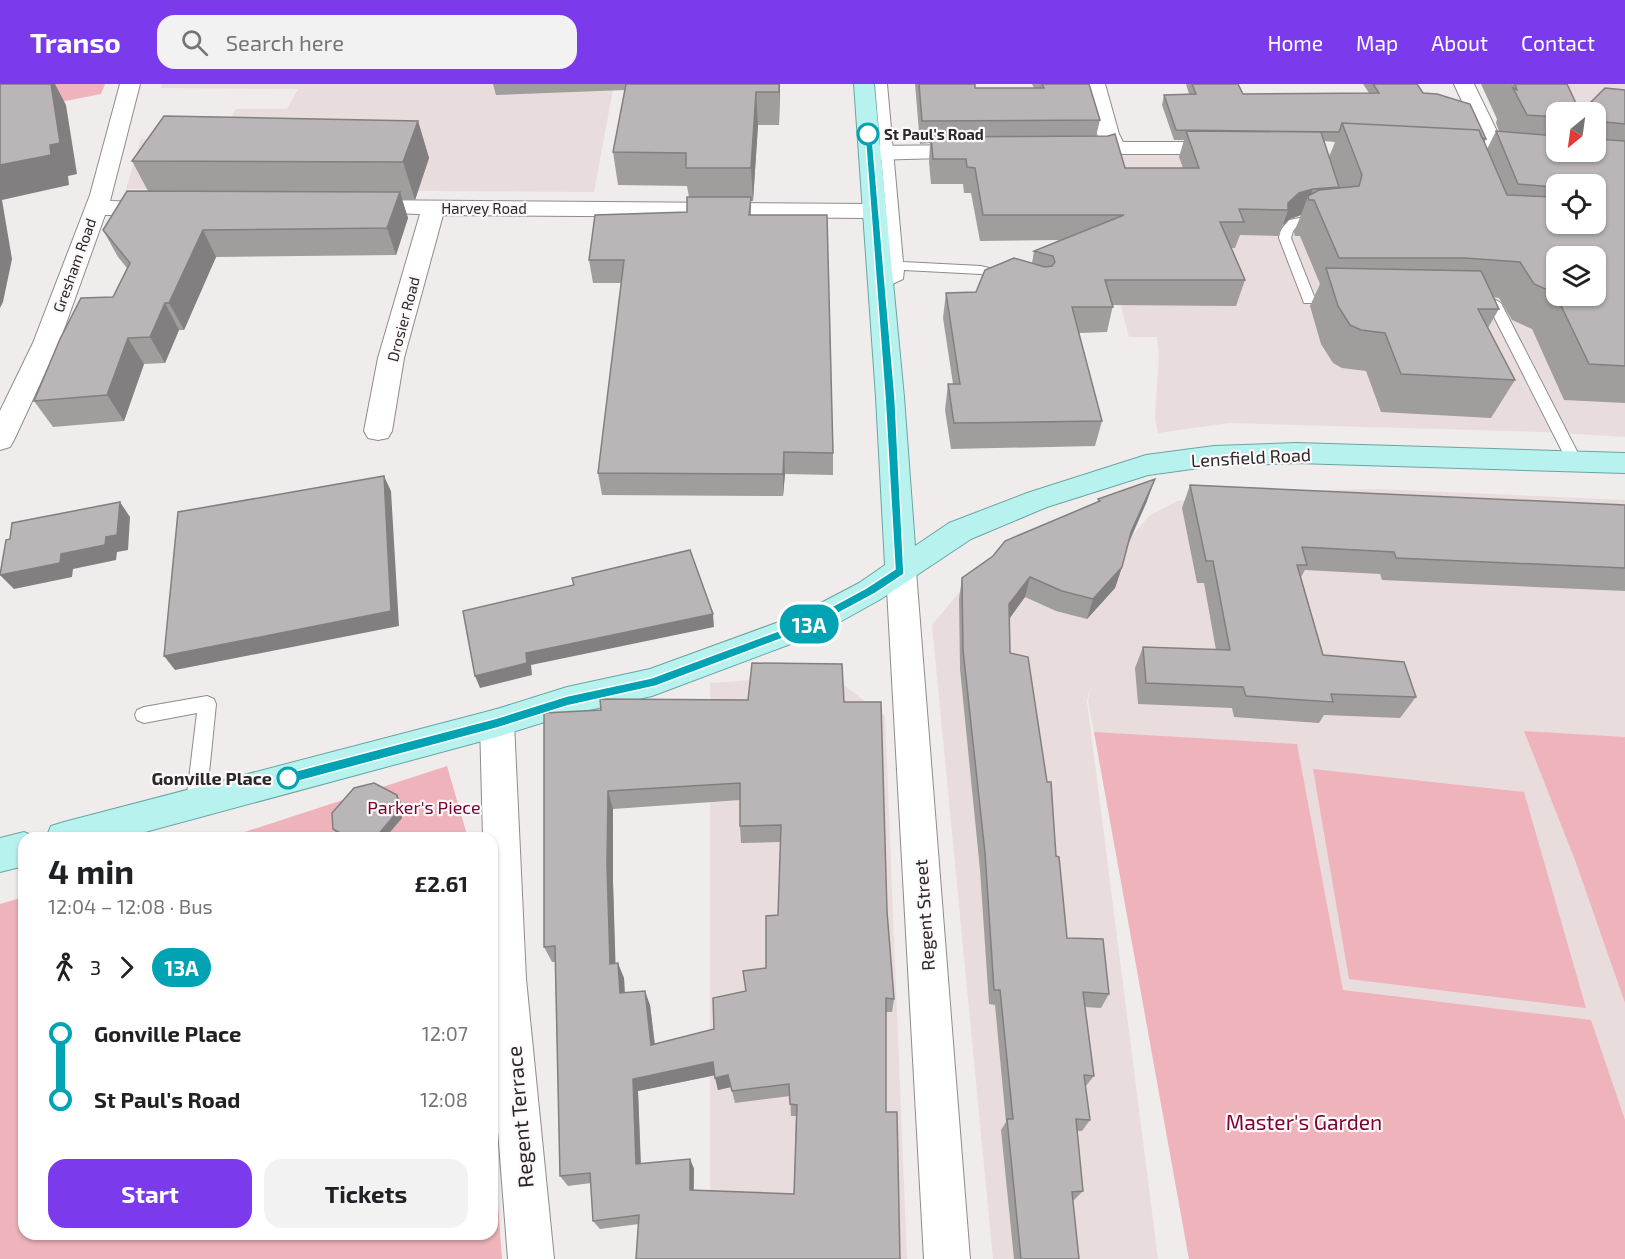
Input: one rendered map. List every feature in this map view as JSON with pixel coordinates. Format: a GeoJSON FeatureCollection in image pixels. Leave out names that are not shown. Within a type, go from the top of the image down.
{"type":"FeatureCollection","features":[{"type":"Feature","properties":{"kind":"main road"},"geometry":{"type":"LineString","coordinates":[[86,832],[497,723],[567,701],[652,682],[809,624],[870,591],[901,571],[886,271],[873,211],[878,153],[864,84]]}},
{"type":"Feature","properties":{"kind":"main road","name":"Lensfield Road"},"geometry":{"type":"LineString","coordinates":[[901,571],[960,531],[1037,500],[1146,465],[1214,456],[1296,453],[1625,463]]}},
{"type":"Feature","properties":{"kind":"main road"},"geometry":{"type":"LineString","coordinates":[[0,855],[18,850]]}},
{"type":"Feature","properties":{"kind":"street","name":"Gresham Road"},"geometry":{"type":"LineString","coordinates":[[0,440],[46,343],[101,195],[130,84]]}},
{"type":"Feature","properties":{"kind":"street"},"geometry":{"type":"LineString","coordinates":[[1095,84],[1108,134],[1116,148]]}},
{"type":"Feature","properties":{"kind":"street"},"geometry":{"type":"LineString","coordinates":[[1464,84],[1499,158]]}},
{"type":"Feature","properties":{"kind":"street"},"geometry":{"type":"LineString","coordinates":[[1056,152],[1102,152],[1116,148],[1246,148]]}},
{"type":"Feature","properties":{"kind":"street"},"geometry":{"type":"LineString","coordinates":[[878,153],[999,152]]}},
{"type":"Feature","properties":{"kind":"street"},"geometry":{"type":"LineString","coordinates":[[1477,157],[1522,160]]}},
{"type":"Feature","properties":{"kind":"street","name":"Harvey Road"},"geometry":{"type":"LineString","coordinates":[[340,207],[873,211]]}},
{"type":"Feature","properties":{"kind":"street","name":"Drosier Road"},"geometry":{"type":"LineString","coordinates":[[378,431],[391,358],[434,207]]}},
{"type":"Feature","properties":{"kind":"street"},"geometry":{"type":"LineString","coordinates":[[95,208],[177,208]]}},
{"type":"Feature","properties":{"kind":"street","name":"Regent Street"},"geometry":{"type":"LineString","coordinates":[[901,571],[947,1259]]}},
{"type":"Feature","properties":{"kind":"street","name":"Regent Terrace"},"geometry":{"type":"LineString","coordinates":[[497,723],[506,980],[531,1259]]}},
{"type":"Feature","properties":{"kind":"lane"},"geometry":{"type":"LineString","coordinates":[[881,84],[878,153],[886,271],[981,270],[1021,280]]}},
{"type":"Feature","properties":{"kind":"lane"},"geometry":{"type":"LineString","coordinates":[[1338,218],[1300,220],[1290,223],[1285,238],[1309,300],[1355,300]]}},
{"type":"Feature","properties":{"kind":"lane"},"geometry":{"type":"LineString","coordinates":[[1466,301],[1494,303],[1574,461]]}},
{"type":"Feature","properties":{"kind":"lane"},"geometry":{"type":"LineString","coordinates":[[144,715],[207,704],[195,803]]}},
{"type":"Feature","properties":{"kind":"shaded area"},"geometry":{"type":"Polygon","coordinates":[[[162,84],[614,84],[594,192],[126,189],[141,139],[219,140],[236,109],[287,109],[298,89],[161,88],[162,84]]]}},
{"type":"Feature","properties":{"kind":"shaded area"},"geometry":{"type":"Polygon","coordinates":[[[1537,84],[1625,84],[1625,166],[1606,157],[1606,102],[1550,102],[1537,84]]]}},
{"type":"Feature","properties":{"kind":"shaded area"},"geometry":{"type":"Polygon","coordinates":[[[1305,152],[1460,160],[1596,174],[1546,174],[1546,234],[1606,234],[1606,175],[1625,177],[1625,437],[1542,432],[1229,423],[1158,433],[1155,417],[1159,356],[1157,337],[1129,337],[1099,222],[1110,154],[1240,155],[1305,152]]]}},
{"type":"Feature","properties":{"kind":"shaded area"},"geometry":{"type":"Polygon","coordinates":[[[1378,489],[1625,500],[1625,1259],[1189,1259],[1088,701],[1092,682],[1087,701],[1158,1259],[993,1259],[932,625],[973,576],[1123,552],[1114,593],[1124,552],[1132,536],[1149,516],[1177,501],[1259,492],[1378,489]]]}},
{"type":"Feature","properties":{"kind":"shaded area"},"geometry":{"type":"Polygon","coordinates":[[[829,674],[885,716],[907,1259],[710,1259],[710,683],[829,674]]]}},
{"type":"Feature","properties":{"kind":"green space"},"geometry":{"type":"Polygon","coordinates":[[[0,84],[105,84],[101,94],[0,114],[0,84]]]}},
{"type":"Feature","properties":{"kind":"green space"},"geometry":{"type":"Polygon","coordinates":[[[1524,731],[1625,737],[1625,1003],[1575,860],[1524,731]]]}},
{"type":"Feature","properties":{"kind":"green space","name":"Master's Garden"},"geometry":{"type":"Polygon","coordinates":[[[1094,732],[1297,744],[1343,990],[1591,1020],[1625,1120],[1625,1259],[1189,1259],[1094,732]]]}},
{"type":"Feature","properties":{"kind":"green space","name":"Parker's Piece"},"geometry":{"type":"Polygon","coordinates":[[[447,766],[466,832],[244,832],[447,766]]]}},
{"type":"Feature","properties":{"kind":"green space"},"geometry":{"type":"Polygon","coordinates":[[[1313,769],[1524,792],[1586,1008],[1349,979],[1313,769]]]}},
{"type":"Feature","properties":{"kind":"green space"},"geometry":{"type":"Polygon","coordinates":[[[18,899],[18,1240],[498,1240],[498,1204],[502,1259],[0,1259],[0,904],[18,899]]]}},
{"type":"Feature","properties":{"kind":"building"},"geometry":{"type":"Polygon","coordinates":[[[0,84],[51,84],[60,143],[50,145],[51,155],[0,165],[0,84]]]}},
{"type":"Feature","properties":{"kind":"building"},"geometry":{"type":"Polygon","coordinates":[[[626,84],[779,84],[779,92],[756,92],[751,168],[686,168],[686,153],[613,152],[626,84]]]}},
{"type":"Feature","properties":{"kind":"building"},"geometry":{"type":"Polygon","coordinates":[[[919,84],[975,84],[975,88],[1044,88],[1042,84],[1089,84],[1100,120],[922,121],[919,84]]]}},
{"type":"Feature","properties":{"kind":"building"},"geometry":{"type":"Polygon","coordinates":[[[1192,84],[1238,84],[1243,94],[1379,93],[1373,84],[1417,84],[1423,93],[1437,94],[1470,104],[1486,139],[1482,138],[1479,130],[1342,123],[1339,132],[1176,130],[1164,95],[1196,94],[1192,84]]]}},
{"type":"Feature","properties":{"kind":"building"},"geometry":{"type":"Polygon","coordinates":[[[1515,84],[1567,84],[1575,102],[1546,102],[1546,116],[1527,115],[1513,88],[1517,90],[1515,84]]]}},
{"type":"Feature","properties":{"kind":"building"},"geometry":{"type":"Polygon","coordinates":[[[1605,88],[1625,90],[1625,124],[1606,122],[1606,102],[1591,102],[1605,88]]]}},
{"type":"Feature","properties":{"kind":"building"},"geometry":{"type":"Polygon","coordinates":[[[164,116],[418,121],[403,162],[132,161],[164,116]]]}},
{"type":"Feature","properties":{"kind":"building"},"geometry":{"type":"Polygon","coordinates":[[[1342,123],[1479,130],[1507,195],[1546,197],[1546,234],[1606,234],[1606,174],[1546,174],[1546,186],[1518,184],[1496,131],[1546,135],[1546,162],[1606,162],[1606,140],[1625,141],[1625,366],[1589,364],[1561,306],[1606,306],[1606,246],[1546,246],[1546,289],[1534,284],[1520,262],[1465,258],[1339,258],[1314,200],[1309,200],[1308,196],[1319,190],[1359,186],[1362,175],[1342,123]]]}},
{"type":"Feature","properties":{"kind":"building"},"geometry":{"type":"Polygon","coordinates":[[[1186,131],[1321,132],[1339,187],[1313,189],[1299,193],[1288,203],[1288,210],[1239,209],[1244,222],[1220,222],[1245,280],[1105,280],[1113,307],[1072,307],[1102,421],[954,423],[948,384],[960,384],[946,293],[976,292],[985,270],[1014,258],[1045,267],[1052,266],[1055,262],[1053,256],[1034,251],[1124,215],[983,215],[975,168],[967,167],[966,159],[933,159],[931,137],[1108,136],[1115,134],[1125,168],[1199,168],[1186,131]]]}},
{"type":"Feature","properties":{"kind":"building"},"geometry":{"type":"Polygon","coordinates":[[[127,191],[400,192],[387,228],[203,230],[169,303],[165,303],[150,337],[128,338],[107,395],[34,401],[60,339],[81,298],[113,297],[130,263],[103,230],[127,191]]]}},
{"type":"Feature","properties":{"kind":"building"},"geometry":{"type":"Polygon","coordinates":[[[687,197],[751,197],[749,215],[827,215],[833,453],[784,452],[783,474],[598,473],[624,260],[589,260],[595,215],[687,212],[687,197]]]}},
{"type":"Feature","properties":{"kind":"building"},"geometry":{"type":"Polygon","coordinates":[[[1326,268],[1481,271],[1499,309],[1478,309],[1515,380],[1401,374],[1385,333],[1361,330],[1350,325],[1338,306],[1326,268]]]}},
{"type":"Feature","properties":{"kind":"building"},"geometry":{"type":"Polygon","coordinates":[[[384,476],[391,611],[164,656],[178,512],[384,476]]]}},
{"type":"Feature","properties":{"kind":"building"},"geometry":{"type":"Polygon","coordinates":[[[1155,479],[1131,532],[1122,567],[1093,599],[1062,591],[1030,577],[1009,604],[1010,653],[1028,657],[1047,782],[1051,782],[1056,856],[1059,857],[1067,938],[1103,939],[1109,994],[1083,992],[1094,1076],[1084,1075],[1090,1120],[1076,1119],[1083,1191],[1072,1192],[1079,1259],[1021,1259],[1007,1119],[1013,1119],[1000,990],[994,990],[985,853],[963,650],[962,578],[993,556],[1005,541],[1100,501],[1098,499],[1155,479]]]}},
{"type":"Feature","properties":{"kind":"building"},"geometry":{"type":"Polygon","coordinates":[[[1190,485],[1625,505],[1625,568],[1396,558],[1394,552],[1302,547],[1307,565],[1297,565],[1323,655],[1404,662],[1416,697],[1331,694],[1333,702],[1246,696],[1243,687],[1146,683],[1143,647],[1230,650],[1213,561],[1206,561],[1190,485]]]}},
{"type":"Feature","properties":{"kind":"building"},"geometry":{"type":"Polygon","coordinates":[[[120,502],[117,535],[106,537],[105,545],[61,554],[60,563],[0,575],[6,540],[10,539],[12,523],[120,502]]]}},
{"type":"Feature","properties":{"kind":"building"},"geometry":{"type":"Polygon","coordinates":[[[690,550],[713,614],[526,653],[527,663],[475,676],[463,611],[574,585],[572,578],[690,550]]]}},
{"type":"Feature","properties":{"kind":"building"},"geometry":{"type":"Polygon","coordinates":[[[752,663],[842,664],[844,702],[881,702],[887,911],[894,999],[886,998],[886,1112],[897,1112],[900,1259],[636,1259],[639,1215],[593,1221],[590,1173],[560,1176],[555,946],[544,947],[544,713],[601,710],[600,699],[748,700],[752,663]],[[740,783],[608,791],[607,865],[610,964],[618,963],[620,993],[645,991],[651,1045],[714,1029],[713,998],[746,991],[743,971],[766,968],[766,916],[778,915],[781,825],[740,826],[740,783]],[[713,1062],[633,1079],[636,1164],[690,1159],[690,1190],[794,1194],[797,1105],[790,1104],[789,1084],[732,1091],[728,1075],[715,1078],[713,1062]]]}},
{"type":"Feature","properties":{"kind":"building"},"geometry":{"type":"Polygon","coordinates":[[[374,783],[397,795],[398,811],[380,832],[338,832],[333,829],[332,813],[354,788],[374,783]]]}},
{"type":"Feature","properties":{"kind":"bus line","name":"13A"},"geometry":{"type":"LineString","coordinates":[[288,778],[497,723],[567,701],[652,682],[809,624],[870,591],[901,571],[890,397],[868,134]]}},
{"type":"Feature","properties":{"kind":"place","name":"St Paul's Road"},"geometry":{"type":"Point","coordinates":[868,134]}},
{"type":"Feature","properties":{"kind":"place","name":"Gonville Place"},"geometry":{"type":"Point","coordinates":[288,778]}}]}
